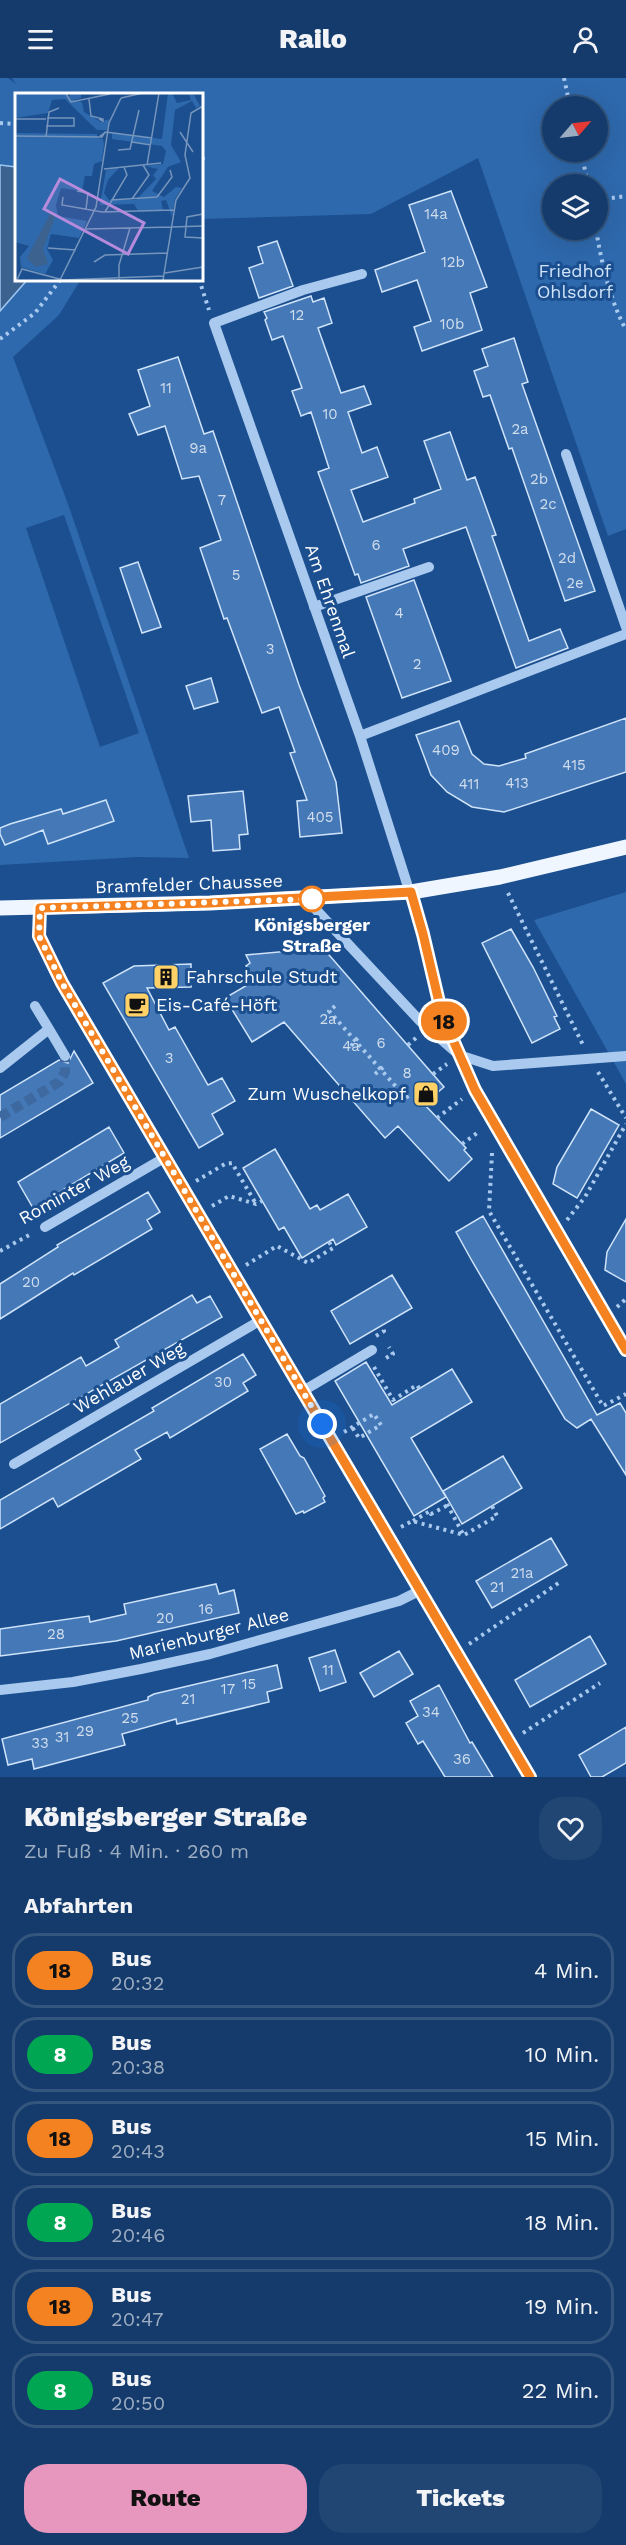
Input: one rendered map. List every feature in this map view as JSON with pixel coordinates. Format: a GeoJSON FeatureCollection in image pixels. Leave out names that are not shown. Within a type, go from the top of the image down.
{"type":"FeatureCollection","features":[{"type":"Feature","properties":{"kind":"main road","name":"Bramfelder Chaussee"},"geometry":{"type":"LineString","coordinates":[[0,908],[306,899],[411,892],[500,877],[626,847]]}},
{"type":"Feature","properties":{"kind":"street"},"geometry":{"type":"LineString","coordinates":[[214,323],[303,290],[362,274]]}},
{"type":"Feature","properties":{"kind":"street","name":"Am Ehrenmal"},"geometry":{"type":"LineString","coordinates":[[214,323],[360,736],[411,892]]}},
{"type":"Feature","properties":{"kind":"street"},"geometry":{"type":"LineString","coordinates":[[566,454],[626,627]]}},
{"type":"Feature","properties":{"kind":"street"},"geometry":{"type":"LineString","coordinates":[[314,607],[429,567]]}},
{"type":"Feature","properties":{"kind":"street"},"geometry":{"type":"LineString","coordinates":[[360,736],[626,634]]}},
{"type":"Feature","properties":{"kind":"street"},"geometry":{"type":"LineString","coordinates":[[411,892],[442,1015],[475,1090],[626,1350]]}},
{"type":"Feature","properties":{"kind":"street"},"geometry":{"type":"LineString","coordinates":[[306,899],[420,1021],[459,1055],[493,1066],[626,1056]]}},
{"type":"Feature","properties":{"kind":"street"},"geometry":{"type":"LineString","coordinates":[[40,908],[39,936],[62,983],[530,1777]]}},
{"type":"Feature","properties":{"kind":"street"},"geometry":{"type":"LineString","coordinates":[[35,1006],[65,1056]]}},
{"type":"Feature","properties":{"kind":"street"},"geometry":{"type":"LineString","coordinates":[[0,1068],[49,1029]]}},
{"type":"Feature","properties":{"kind":"street","name":"Rominter Weg"},"geometry":{"type":"LineString","coordinates":[[45,1227],[164,1158]]}},
{"type":"Feature","properties":{"kind":"street","name":"Wehlauer Weg"},"geometry":{"type":"LineString","coordinates":[[14,1464],[261,1320]]}},
{"type":"Feature","properties":{"kind":"street"},"geometry":{"type":"LineString","coordinates":[[303,1391],[372,1350]]}},
{"type":"Feature","properties":{"kind":"street","name":"Marienburger Allee"},"geometry":{"type":"LineString","coordinates":[[0,1690],[73,1682],[198,1656],[399,1601],[421,1590]]}},
{"type":"Feature","properties":{"kind":"path"},"geometry":{"type":"LineString","coordinates":[[564,78],[568,96]]}},
{"type":"Feature","properties":{"kind":"path"},"geometry":{"type":"LineString","coordinates":[[0,123],[15,124]]}},
{"type":"Feature","properties":{"kind":"path"},"geometry":{"type":"LineString","coordinates":[[608,198],[626,196]]}},
{"type":"Feature","properties":{"kind":"path"},"geometry":{"type":"LineString","coordinates":[[598,240],[601,262],[616,311],[626,330]]}},
{"type":"Feature","properties":{"kind":"path"},"geometry":{"type":"LineString","coordinates":[[0,339],[35,313],[60,280]]}},
{"type":"Feature","properties":{"kind":"path"},"geometry":{"type":"LineString","coordinates":[[200,280],[214,323]]}},
{"type":"Feature","properties":{"kind":"path"},"geometry":{"type":"LineString","coordinates":[[500,877],[589,1057],[626,1118]]}},
{"type":"Feature","properties":{"kind":"path"},"geometry":{"type":"LineString","coordinates":[[335,1006],[329,1011],[406,1098]]}},
{"type":"Feature","properties":{"kind":"path"},"geometry":{"type":"LineString","coordinates":[[328,1019],[333,1015]]}},
{"type":"Feature","properties":{"kind":"path"},"geometry":{"type":"LineString","coordinates":[[351,1046],[360,1035]]}},
{"type":"Feature","properties":{"kind":"path"},"geometry":{"type":"LineString","coordinates":[[375,1074],[386,1065]]}},
{"type":"Feature","properties":{"kind":"path"},"geometry":{"type":"LineString","coordinates":[[437,1118],[475,1090]]}},
{"type":"Feature","properties":{"kind":"path"},"geometry":{"type":"LineString","coordinates":[[400,1102],[411,1094]]}},
{"type":"Feature","properties":{"kind":"path"},"geometry":{"type":"LineString","coordinates":[[462,1144],[493,1122]]}},
{"type":"Feature","properties":{"kind":"path"},"geometry":{"type":"LineString","coordinates":[[493,1122],[489,1210],[603,1407],[626,1394]]}},
{"type":"Feature","properties":{"kind":"path"},"geometry":{"type":"LineString","coordinates":[[556,1230],[573,1215],[585,1197],[626,1124]]}},
{"type":"Feature","properties":{"kind":"path"},"geometry":{"type":"LineString","coordinates":[[183,1189],[232,1162],[256,1204]]}},
{"type":"Feature","properties":{"kind":"path"},"geometry":{"type":"LineString","coordinates":[[198,1214],[229,1196],[256,1204],[262,1201]]}},
{"type":"Feature","properties":{"kind":"path","name":"Rominter Weg"},"geometry":{"type":"LineString","coordinates":[[0,1251],[45,1227]]}},
{"type":"Feature","properties":{"kind":"path"},"geometry":{"type":"LineString","coordinates":[[233,1273],[277,1246],[308,1263],[333,1248],[329,1242]]}},
{"type":"Feature","properties":{"kind":"path"},"geometry":{"type":"LineString","coordinates":[[381,1333],[393,1354],[373,1366],[393,1400],[417,1385],[419,1388]]}},
{"type":"Feature","properties":{"kind":"path"},"geometry":{"type":"LineString","coordinates":[[332,1440],[352,1427],[374,1414],[381,1425],[359,1438],[352,1427]]}},
{"type":"Feature","properties":{"kind":"path"},"geometry":{"type":"LineString","coordinates":[[388,1535],[430,1511],[431,1514],[448,1504],[464,1535]]}},
{"type":"Feature","properties":{"kind":"path"},"geometry":{"type":"LineString","coordinates":[[412,1521],[464,1535],[497,1516],[492,1506]]}},
{"type":"Feature","properties":{"kind":"path"},"geometry":{"type":"LineString","coordinates":[[457,1652],[560,1582]]}},
{"type":"Feature","properties":{"kind":"path"},"geometry":{"type":"LineString","coordinates":[[510,1742],[600,1683]]}},
{"type":"Feature","properties":{"kind":"green space","name":"Friedhof Ohlsdorf"},"geometry":{"type":"Polygon","coordinates":[[[0,78],[8,78],[16,84],[12,78],[626,78],[626,529],[608,536],[478,158],[371,214],[202,219],[202,93],[15,93],[15,280],[80,280],[59,315],[13,357],[68,504],[189,858],[138,857],[0,865],[0,78]],[[64,515],[26,528],[100,747],[139,733],[64,515]]]}},
{"type":"Feature","properties":{"kind":"green space"},"geometry":{"type":"Polygon","coordinates":[[[626,892],[626,1084],[534,920],[626,892]]]}},
{"type":"Feature","properties":{"kind":"shaded area"},"geometry":{"type":"Polygon","coordinates":[[[0,165],[15,167],[15,280],[27,280],[0,311],[0,165]]]}},
{"type":"Feature","properties":{"kind":"building"},"geometry":{"type":"Polygon","coordinates":[[[451,191],[487,287],[470,293],[482,330],[422,351],[414,327],[431,321],[417,280],[382,292],[375,270],[425,252],[409,205],[451,191]]]}},
{"type":"Feature","properties":{"kind":"building"},"geometry":{"type":"Polygon","coordinates":[[[277,241],[293,286],[259,298],[249,268],[263,263],[258,247],[277,241]]]}},
{"type":"Feature","properties":{"kind":"building"},"geometry":{"type":"Polygon","coordinates":[[[311,296],[313,302],[324,298],[332,323],[318,328],[341,393],[364,386],[371,404],[348,412],[362,453],[377,447],[388,477],[351,490],[363,522],[415,503],[414,499],[441,489],[424,441],[450,432],[467,480],[475,477],[496,535],[492,536],[529,641],[560,629],[568,648],[516,668],[466,527],[403,549],[409,566],[361,583],[358,574],[355,575],[318,472],[329,468],[311,412],[301,416],[292,391],[302,388],[283,336],[272,340],[265,320],[267,318],[264,312],[311,296]]]}},
{"type":"Feature","properties":{"kind":"building"},"geometry":{"type":"Polygon","coordinates":[[[514,338],[528,382],[522,384],[595,591],[565,601],[512,448],[509,449],[490,395],[483,397],[474,371],[488,366],[482,349],[514,338]]]}},
{"type":"Feature","properties":{"kind":"building"},"geometry":{"type":"Polygon","coordinates":[[[178,357],[204,434],[213,431],[299,685],[336,782],[342,833],[300,837],[297,801],[307,800],[290,753],[295,752],[279,707],[262,713],[227,618],[224,619],[200,548],[221,540],[199,476],[182,479],[165,426],[138,435],[129,414],[150,406],[138,370],[178,357]]]}},
{"type":"Feature","properties":{"kind":"building"},"geometry":{"type":"Polygon","coordinates":[[[138,562],[161,627],[142,633],[120,568],[138,562]]]}},
{"type":"Feature","properties":{"kind":"building"},"geometry":{"type":"Polygon","coordinates":[[[414,580],[451,681],[402,698],[366,597],[414,580]]]}},
{"type":"Feature","properties":{"kind":"building"},"geometry":{"type":"Polygon","coordinates":[[[211,678],[218,702],[194,709],[186,686],[211,678]]]}},
{"type":"Feature","properties":{"kind":"building"},"geometry":{"type":"Polygon","coordinates":[[[626,718],[626,772],[504,812],[472,807],[447,792],[431,775],[416,735],[459,721],[472,754],[484,764],[499,766],[526,758],[525,754],[626,718]]]}},
{"type":"Feature","properties":{"kind":"building"},"geometry":{"type":"Polygon","coordinates":[[[243,791],[248,834],[239,835],[240,849],[213,851],[211,820],[191,822],[188,796],[243,791]]]}},
{"type":"Feature","properties":{"kind":"building"},"geometry":{"type":"Polygon","coordinates":[[[106,800],[114,821],[48,844],[43,830],[5,845],[0,834],[0,828],[10,824],[61,809],[63,814],[106,800]]]}},
{"type":"Feature","properties":{"kind":"building"},"geometry":{"type":"Polygon","coordinates":[[[511,929],[533,967],[557,1016],[554,1017],[560,1029],[532,1043],[482,943],[511,929]]]}},
{"type":"Feature","properties":{"kind":"building"},"geometry":{"type":"Polygon","coordinates":[[[323,948],[444,1087],[424,1104],[466,1148],[464,1150],[472,1159],[449,1181],[398,1126],[385,1138],[284,1022],[252,1042],[225,998],[256,980],[246,966],[250,963],[246,955],[323,948]]]}},
{"type":"Feature","properties":{"kind":"building"},"geometry":{"type":"Polygon","coordinates":[[[191,964],[191,987],[147,988],[169,1030],[175,1027],[208,1085],[222,1078],[235,1101],[212,1114],[223,1134],[199,1148],[103,983],[134,966],[191,964]]]}},
{"type":"Feature","properties":{"kind":"building"},"geometry":{"type":"Polygon","coordinates":[[[74,1051],[93,1083],[0,1138],[0,1095],[59,1060],[68,1063],[74,1051]]]}},
{"type":"Feature","properties":{"kind":"building"},"geometry":{"type":"Polygon","coordinates":[[[591,1109],[619,1125],[577,1198],[553,1184],[557,1167],[591,1109]]]}},
{"type":"Feature","properties":{"kind":"building"},"geometry":{"type":"Polygon","coordinates":[[[109,1127],[124,1153],[33,1208],[18,1182],[109,1127]]]}},
{"type":"Feature","properties":{"kind":"building"},"geometry":{"type":"Polygon","coordinates":[[[275,1149],[310,1209],[317,1205],[320,1210],[348,1194],[367,1227],[336,1245],[333,1239],[302,1258],[284,1227],[279,1230],[243,1168],[275,1149]]]}},
{"type":"Feature","properties":{"kind":"building"},"geometry":{"type":"Polygon","coordinates":[[[148,1192],[160,1212],[147,1220],[152,1229],[74,1275],[73,1273],[0,1319],[0,1284],[58,1247],[57,1245],[148,1192]]]}},
{"type":"Feature","properties":{"kind":"building"},"geometry":{"type":"Polygon","coordinates":[[[483,1216],[597,1415],[620,1403],[626,1413],[626,1475],[591,1419],[577,1428],[565,1419],[472,1261],[456,1232],[483,1216]]]}},
{"type":"Feature","properties":{"kind":"building"},"geometry":{"type":"Polygon","coordinates":[[[626,1219],[626,1282],[605,1270],[607,1252],[626,1219]]]}},
{"type":"Feature","properties":{"kind":"building"},"geometry":{"type":"Polygon","coordinates":[[[392,1275],[412,1308],[350,1344],[331,1311],[392,1275]]]}},
{"type":"Feature","properties":{"kind":"building"},"geometry":{"type":"Polygon","coordinates":[[[192,1295],[197,1303],[210,1296],[222,1317],[0,1443],[0,1404],[81,1357],[86,1366],[119,1347],[115,1340],[192,1295]]]}},
{"type":"Feature","properties":{"kind":"building"},"geometry":{"type":"Polygon","coordinates":[[[243,1354],[256,1375],[243,1383],[248,1391],[170,1438],[167,1432],[135,1450],[141,1459],[58,1507],[53,1498],[0,1529],[0,1500],[154,1411],[152,1408],[243,1354]]]}},
{"type":"Feature","properties":{"kind":"building"},"geometry":{"type":"Polygon","coordinates":[[[366,1362],[392,1405],[452,1369],[472,1402],[411,1438],[446,1497],[414,1516],[335,1381],[366,1362]]]}},
{"type":"Feature","properties":{"kind":"building"},"geometry":{"type":"Polygon","coordinates":[[[287,1434],[300,1456],[304,1458],[325,1496],[323,1498],[325,1502],[304,1513],[303,1511],[296,1514],[260,1449],[287,1434]]]}},
{"type":"Feature","properties":{"kind":"building"},"geometry":{"type":"Polygon","coordinates":[[[503,1456],[522,1488],[462,1524],[443,1491],[503,1456]]]}},
{"type":"Feature","properties":{"kind":"building"},"geometry":{"type":"Polygon","coordinates":[[[551,1538],[567,1565],[492,1608],[476,1581],[551,1538]]]}},
{"type":"Feature","properties":{"kind":"building"},"geometry":{"type":"Polygon","coordinates":[[[216,1584],[219,1594],[234,1590],[239,1613],[116,1641],[0,1656],[0,1629],[89,1616],[90,1622],[126,1614],[124,1604],[216,1584]]]}},
{"type":"Feature","properties":{"kind":"building"},"geometry":{"type":"Polygon","coordinates":[[[590,1636],[606,1664],[530,1707],[515,1680],[590,1636]]]}},
{"type":"Feature","properties":{"kind":"building"},"geometry":{"type":"Polygon","coordinates":[[[335,1650],[346,1682],[320,1691],[309,1658],[335,1650]]]}},
{"type":"Feature","properties":{"kind":"building"},"geometry":{"type":"Polygon","coordinates":[[[399,1651],[413,1674],[374,1697],[360,1673],[399,1651]]]}},
{"type":"Feature","properties":{"kind":"building"},"geometry":{"type":"Polygon","coordinates":[[[277,1665],[282,1688],[267,1692],[269,1702],[177,1724],[176,1719],[122,1734],[125,1745],[34,1769],[32,1759],[8,1765],[2,1739],[148,1700],[148,1697],[154,1694],[277,1665]]]}},
{"type":"Feature","properties":{"kind":"building"},"geometry":{"type":"Polygon","coordinates":[[[439,1685],[470,1743],[472,1742],[493,1777],[445,1777],[423,1741],[418,1744],[406,1723],[418,1716],[410,1701],[439,1685]]]}},
{"type":"Feature","properties":{"kind":"building"},"geometry":{"type":"Polygon","coordinates":[[[626,1727],[626,1763],[602,1777],[591,1777],[579,1755],[626,1727]]]}},
{"type":"Feature","properties":{"kind":"tunnel"},"geometry":{"type":"LineString","coordinates":[[0,1117],[59,1082],[65,1072],[65,1056]]}},
{"type":"Feature","properties":{"kind":"bus line","name":"18"},"geometry":{"type":"LineString","coordinates":[[530,1777],[62,983],[39,936],[40,908],[306,899],[411,892],[442,1015],[475,1090],[626,1350]]}},
{"type":"Feature","properties":{"kind":"place","name":"Königsberger Straße"},"geometry":{"type":"Point","coordinates":[312,899]}},
{"type":"Feature","properties":{"kind":"place","name":"Fahrschule Studt"},"geometry":{"type":"Point","coordinates":[166,977]}},
{"type":"Feature","properties":{"kind":"place","name":"Eis-Café-Höft"},"geometry":{"type":"Point","coordinates":[137,1005]}},
{"type":"Feature","properties":{"kind":"place","name":"Zum Wuschelkopf"},"geometry":{"type":"Point","coordinates":[426,1094]}},
{"type":"Feature","properties":{"kind":"route"},"geometry":{"type":"LineString","coordinates":[[312,899],[40,908],[39,936],[62,983],[322,1424]]}}]}
